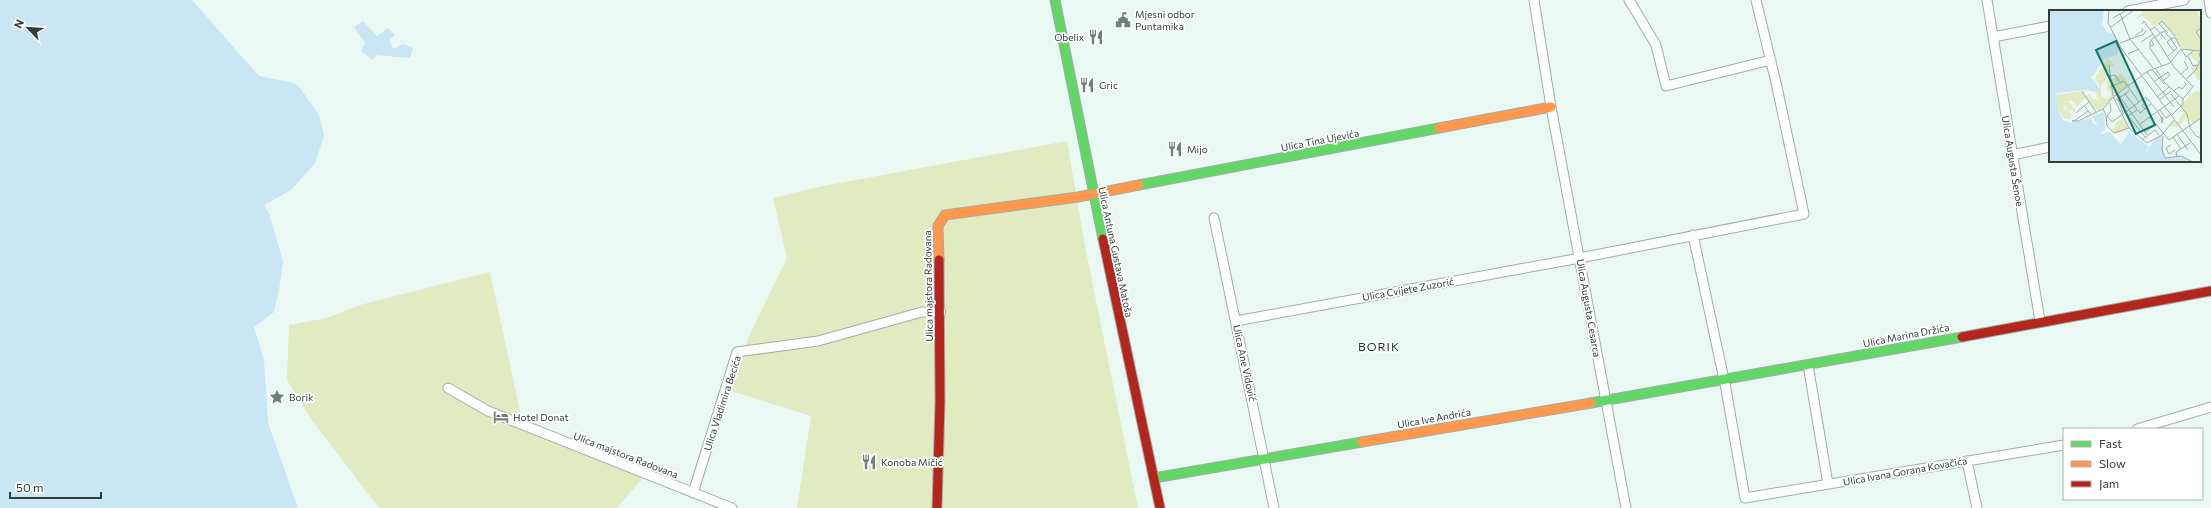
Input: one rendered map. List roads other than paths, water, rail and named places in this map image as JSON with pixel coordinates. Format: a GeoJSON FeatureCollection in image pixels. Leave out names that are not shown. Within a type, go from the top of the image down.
{"type":"FeatureCollection","features":[{"type":"Feature","properties":{"kind":"street","name":"Ulica Antuna Gustava Matoša"},"geometry":{"type":"LineString","coordinates":[[1055,0],[1093,194],[1160,508]]}},
{"type":"Feature","properties":{"kind":"street","name":"Ulica Augusta Cesarca"},"geometry":{"type":"LineString","coordinates":[[1534,0],[1551,107],[1626,508]]}},
{"type":"Feature","properties":{"kind":"street"},"geometry":{"type":"LineString","coordinates":[[1629,0],[1656,45],[1666,86],[1771,60],[1756,0]]}},
{"type":"Feature","properties":{"kind":"street","name":"Ulica Augusta Šenoe"},"geometry":{"type":"LineString","coordinates":[[1987,0],[2040,321]]}},
{"type":"Feature","properties":{"kind":"street"},"geometry":{"type":"LineString","coordinates":[[2133,10],[2184,0]]}},
{"type":"Feature","properties":{"kind":"street"},"geometry":{"type":"LineString","coordinates":[[2209,0],[2211,13]]}},
{"type":"Feature","properties":{"kind":"street"},"geometry":{"type":"LineString","coordinates":[[1993,37],[2049,26]]}},
{"type":"Feature","properties":{"kind":"street","name":"Ulica Cvijete Zuzorić"},"geometry":{"type":"LineString","coordinates":[[1236,321],[1580,258],[1804,214],[1771,60]]}},
{"type":"Feature","properties":{"kind":"street","name":"Ulica Tina Ujevića"},"geometry":{"type":"LineString","coordinates":[[1093,194],[1551,107]]}},
{"type":"Feature","properties":{"kind":"street"},"geometry":{"type":"LineString","coordinates":[[2012,155],[2049,147]]}},
{"type":"Feature","properties":{"kind":"street","name":"Ulica majstora Radovana"},"geometry":{"type":"LineString","coordinates":[[937,508],[941,432],[941,312],[938,226],[945,215],[1093,194]]}},
{"type":"Feature","properties":{"kind":"street","name":"Ulica Ane Vidović"},"geometry":{"type":"LineString","coordinates":[[1214,218],[1266,459],[1274,508]]}},
{"type":"Feature","properties":{"kind":"street"},"geometry":{"type":"LineString","coordinates":[[1693,235],[1724,378]]}},
{"type":"Feature","properties":{"kind":"street","name":"Ulica Marina Držića"},"geometry":{"type":"LineString","coordinates":[[1606,399],[1808,365],[2040,321],[2211,291]]}},
{"type":"Feature","properties":{"kind":"street","name":"Ulica Vladimira Becića"},"geometry":{"type":"LineString","coordinates":[[693,493],[737,352],[818,341],[922,312],[941,312]]}},
{"type":"Feature","properties":{"kind":"street"},"geometry":{"type":"LineString","coordinates":[[1808,365],[1828,484]]}},
{"type":"Feature","properties":{"kind":"street","name":"Ulica Ivana Gorana Kovačića"},"geometry":{"type":"LineString","coordinates":[[1724,378],[1745,498],[2063,445]]}},
{"type":"Feature","properties":{"kind":"street","name":"Ulica majstora Radovana"},"geometry":{"type":"LineString","coordinates":[[448,388],[488,411],[732,508]]}},
{"type":"Feature","properties":{"kind":"street","name":"Ulica Ive Andrića"},"geometry":{"type":"LineString","coordinates":[[1154,478],[1606,399]]}},
{"type":"Feature","properties":{"kind":"street"},"geometry":{"type":"LineString","coordinates":[[2140,428],[2211,407]]}},
{"type":"Feature","properties":{"kind":"street"},"geometry":{"type":"LineString","coordinates":[[1966,461],[1977,508]]}},
{"type":"Feature","properties":{"kind":"water"},"geometry":{"type":"Polygon","coordinates":[[[0,0],[192,0],[259,76],[295,83],[319,115],[324,136],[315,163],[291,190],[264,205],[269,213],[283,261],[274,312],[254,327],[264,360],[268,423],[298,508],[0,508],[0,0]]]}},
{"type":"Feature","properties":{"kind":"water"},"geometry":{"type":"Polygon","coordinates":[[[363,21],[377,36],[388,28],[395,35],[389,40],[393,49],[403,44],[413,48],[410,58],[376,55],[373,60],[361,51],[365,43],[354,27],[363,21]]]}},
{"type":"Feature","properties":{"kind":"place","name":"Mjesni odbor Puntamika"},"geometry":{"type":"Point","coordinates":[1123,20]}},
{"type":"Feature","properties":{"kind":"place","name":"Obelix"},"geometry":{"type":"Point","coordinates":[1096,37]}},
{"type":"Feature","properties":{"kind":"place","name":"Gric"},"geometry":{"type":"Point","coordinates":[1087,85]}},
{"type":"Feature","properties":{"kind":"place","name":"Mijo"},"geometry":{"type":"Point","coordinates":[1175,149]}},
{"type":"Feature","properties":{"kind":"place","name":"Borik"},"geometry":{"type":"Point","coordinates":[277,397]}},
{"type":"Feature","properties":{"kind":"place","name":"Hotel Donat"},"geometry":{"type":"Point","coordinates":[501,417]}},
{"type":"Feature","properties":{"kind":"place","name":"Konoba Mičić"},"geometry":{"type":"Point","coordinates":[869,462]}},
{"type":"Feature","properties":{"kind":"district","name":"BORIK"},"geometry":{"type":"Point","coordinates":[1379,347]}}]}
